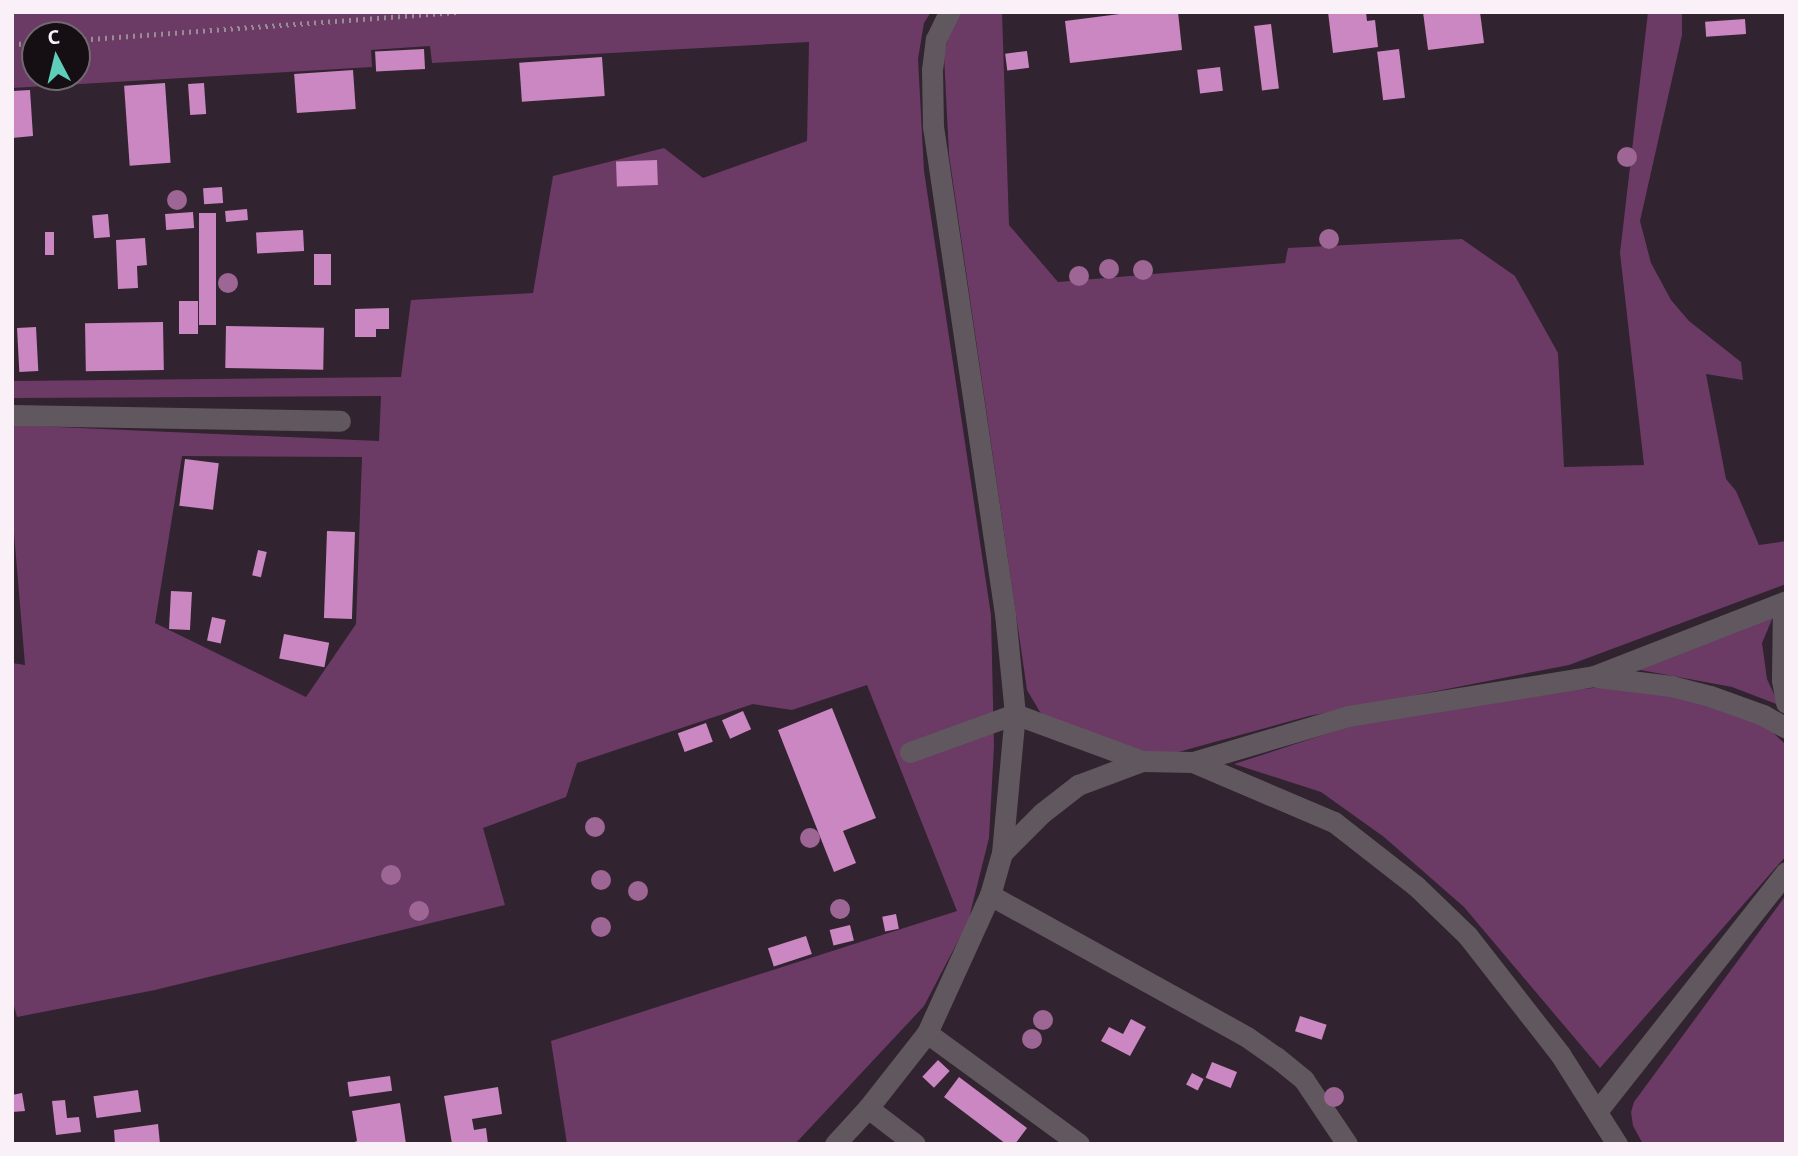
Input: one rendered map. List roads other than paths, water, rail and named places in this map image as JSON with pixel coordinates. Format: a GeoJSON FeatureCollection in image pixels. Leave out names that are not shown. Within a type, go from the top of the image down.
{"type":"FeatureCollection","features":[{"type":"Feature","properties":{"kind":"street"},"geometry":{"type":"LineString","coordinates":[[835,1144],[869,1108],[927,1033],[990,895],[1002,853],[1015,714],[1005,614],[933,126],[936,39],[949,12]]}},
{"type":"Feature","properties":{"kind":"street"},"geometry":{"type":"LineString","coordinates":[[12,415],[340,421]]}},
{"type":"Feature","properties":{"kind":"street"},"geometry":{"type":"LineString","coordinates":[[910,752],[1015,714],[1142,761],[1193,761],[1348,716],[1594,676],[1784,602],[1782,680],[1786,703]]}},
{"type":"Feature","properties":{"kind":"street"},"geometry":{"type":"LineString","coordinates":[[1594,676],[1671,686],[1710,696],[1763,715],[1786,728]]}},
{"type":"Feature","properties":{"kind":"street"},"geometry":{"type":"LineString","coordinates":[[1002,853],[1042,813],[1078,785],[1142,761]]}},
{"type":"Feature","properties":{"kind":"street"},"geometry":{"type":"LineString","coordinates":[[1193,761],[1334,822],[1416,886],[1467,935],[1560,1054],[1598,1110],[1617,1144]]}},
{"type":"Feature","properties":{"kind":"street"},"geometry":{"type":"LineString","coordinates":[[1598,1110],[1786,872]]}},
{"type":"Feature","properties":{"kind":"street"},"geometry":{"type":"LineString","coordinates":[[990,895],[1247,1037],[1276,1057],[1304,1080],[1347,1144]]}},
{"type":"Feature","properties":{"kind":"street"},"geometry":{"type":"LineString","coordinates":[[927,1033],[1079,1144]]}},
{"type":"Feature","properties":{"kind":"street"},"geometry":{"type":"LineString","coordinates":[[869,1108],[915,1144]]}}]}
